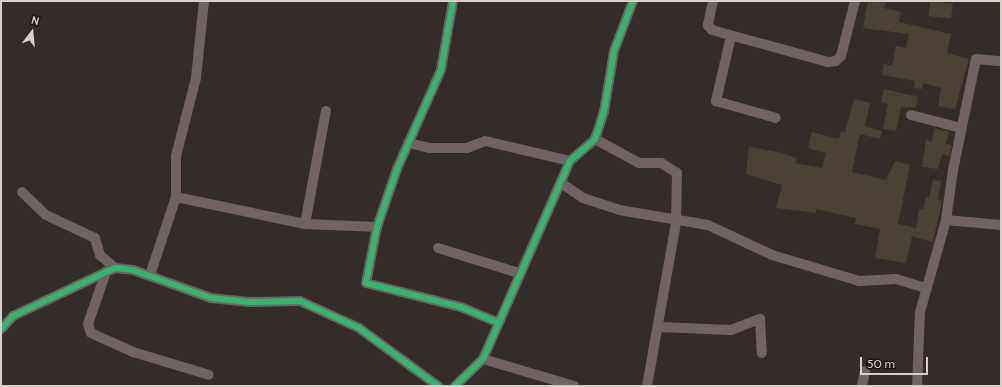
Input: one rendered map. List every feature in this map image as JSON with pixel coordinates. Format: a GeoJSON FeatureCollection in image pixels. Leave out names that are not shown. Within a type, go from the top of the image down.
{"type":"FeatureCollection","features":[{"type":"Feature","properties":{"kind":"street"},"geometry":{"type":"LineString","coordinates":[[150,274],[176,197],[176,156],[196,78],[204,1]]}},
{"type":"Feature","properties":{"kind":"street"},"geometry":{"type":"LineString","coordinates":[[453,1],[441,70],[408,143],[377,228],[366,283],[461,307],[499,323]]}},
{"type":"Feature","properties":{"kind":"street"},"geometry":{"type":"LineString","coordinates":[[455,386],[483,359],[519,273],[570,161],[595,139],[604,112],[614,51],[632,1]]}},
{"type":"Feature","properties":{"kind":"street"},"geometry":{"type":"LineString","coordinates":[[713,1],[708,25],[712,30],[731,36],[836,61],[856,1]]}},
{"type":"Feature","properties":{"kind":"street"},"geometry":{"type":"LineString","coordinates":[[731,36],[716,101],[776,118]]}},
{"type":"Feature","properties":{"kind":"street"},"geometry":{"type":"LineString","coordinates":[[917,386],[916,344],[925,288],[946,220],[961,128],[976,59],[1001,62]]}},
{"type":"Feature","properties":{"kind":"street"},"geometry":{"type":"LineString","coordinates":[[305,224],[326,111]]}},
{"type":"Feature","properties":{"kind":"street"},"geometry":{"type":"LineString","coordinates":[[911,116],[961,128]]}},
{"type":"Feature","properties":{"kind":"street"},"geometry":{"type":"LineString","coordinates":[[595,139],[639,163],[662,163],[677,173],[676,218],[660,327],[647,386]]}},
{"type":"Feature","properties":{"kind":"street"},"geometry":{"type":"LineString","coordinates":[[408,143],[429,148],[467,148],[485,141],[570,161]]}},
{"type":"Feature","properties":{"kind":"street"},"geometry":{"type":"LineString","coordinates":[[561,183],[583,198],[619,210],[676,218],[708,225],[772,255],[859,281],[896,278],[925,288]]}},
{"type":"Feature","properties":{"kind":"street"},"geometry":{"type":"LineString","coordinates":[[22,192],[46,215],[95,238],[100,255],[110,270]]}},
{"type":"Feature","properties":{"kind":"street"},"geometry":{"type":"LineString","coordinates":[[176,197],[305,224],[377,228]]}},
{"type":"Feature","properties":{"kind":"street"},"geometry":{"type":"LineString","coordinates":[[946,220],[1001,226]]}},
{"type":"Feature","properties":{"kind":"street"},"geometry":{"type":"LineString","coordinates":[[438,248],[519,273]]}},
{"type":"Feature","properties":{"kind":"street"},"geometry":{"type":"LineString","coordinates":[[110,270],[88,324],[90,333],[133,352],[209,375]]}},
{"type":"Feature","properties":{"kind":"street"},"geometry":{"type":"LineString","coordinates":[[1,330],[13,316],[110,270],[150,274],[211,298],[249,302],[300,301],[359,328],[438,386]]}},
{"type":"Feature","properties":{"kind":"street"},"geometry":{"type":"LineString","coordinates":[[660,327],[731,330],[760,319],[762,353]]}},
{"type":"Feature","properties":{"kind":"street"},"geometry":{"type":"LineString","coordinates":[[483,359],[574,386]]}},
{"type":"Feature","properties":{"kind":"street"},"geometry":{"type":"LineString","coordinates":[[862,386],[865,371]]}},
{"type":"Feature","properties":{"kind":"building"},"geometry":{"type":"Polygon","coordinates":[[[868,1],[886,1],[884,8],[901,12],[899,22],[951,34],[947,53],[969,59],[955,109],[938,106],[941,88],[923,83],[922,89],[914,88],[915,81],[882,75],[884,64],[892,66],[896,46],[906,48],[909,34],[863,28],[868,1]]]}},
{"type":"Feature","properties":{"kind":"building"},"geometry":{"type":"Polygon","coordinates":[[[930,1],[953,4],[951,19],[928,16],[930,1]]]}},
{"type":"Feature","properties":{"kind":"building"},"geometry":{"type":"Polygon","coordinates":[[[884,89],[918,97],[916,108],[901,107],[896,131],[883,129],[888,104],[881,102],[884,89]]]}},
{"type":"Feature","properties":{"kind":"building"},"geometry":{"type":"Polygon","coordinates":[[[854,99],[870,103],[865,126],[882,131],[880,139],[860,134],[852,172],[886,180],[895,161],[910,165],[898,224],[916,228],[919,209],[923,210],[926,197],[929,198],[933,180],[941,181],[938,200],[942,201],[933,242],[912,236],[906,263],[875,258],[880,229],[855,224],[856,218],[816,209],[816,213],[776,208],[782,185],[746,174],[749,147],[778,152],[797,158],[796,163],[822,168],[826,153],[808,148],[812,132],[839,139],[841,131],[845,132],[854,99]]]}},
{"type":"Feature","properties":{"kind":"building"},"geometry":{"type":"Polygon","coordinates":[[[934,128],[949,132],[946,144],[952,145],[949,156],[942,154],[938,169],[922,167],[926,140],[932,141],[934,128]]]}},
{"type":"Feature","properties":{"kind":"cycle path"},"geometry":{"type":"LineString","coordinates":[[453,1],[441,70],[397,169],[377,227],[366,283],[461,307],[499,323]]}},
{"type":"Feature","properties":{"kind":"cycle path"},"geometry":{"type":"LineString","coordinates":[[455,386],[483,359],[570,161],[595,139],[604,112],[614,51],[633,1]]}},
{"type":"Feature","properties":{"kind":"cycle path"},"geometry":{"type":"LineString","coordinates":[[1,329],[13,316],[106,272],[115,268],[133,270],[211,298],[249,302],[300,301],[359,328],[438,386]]}}]}
